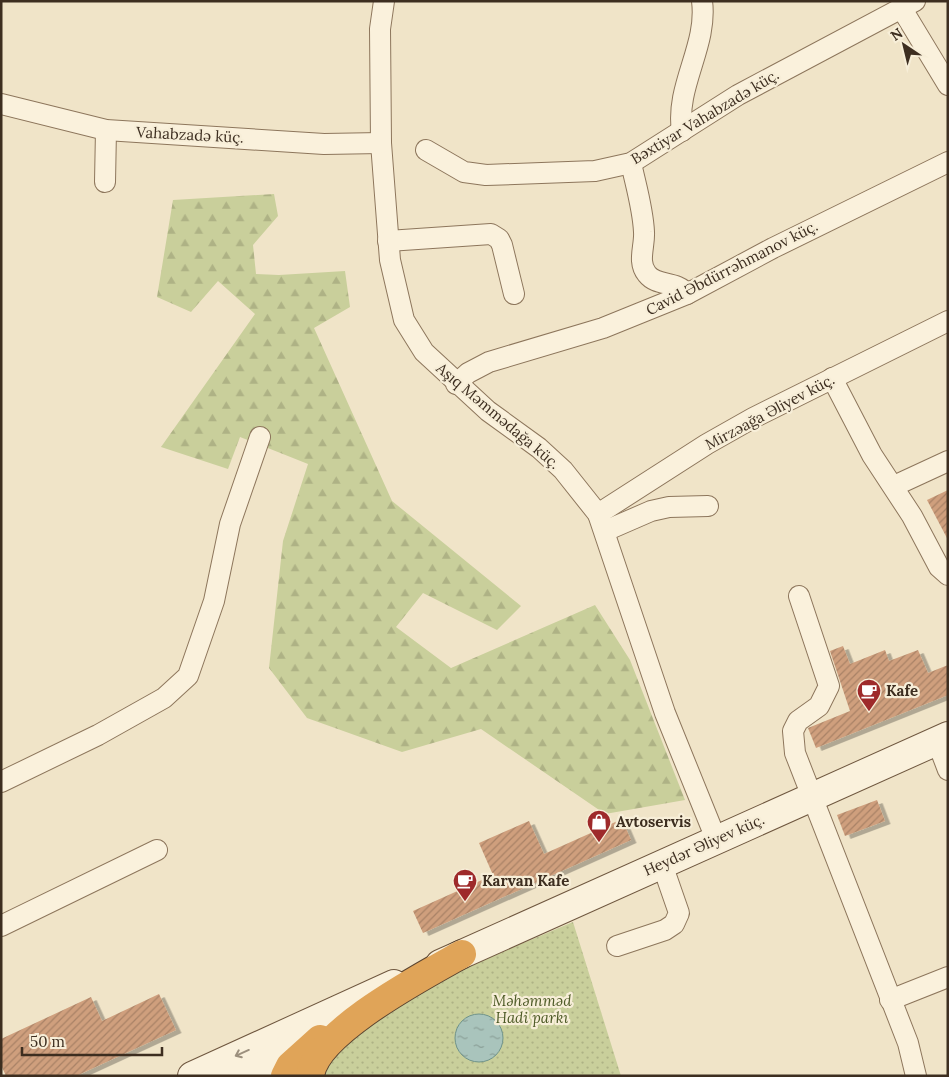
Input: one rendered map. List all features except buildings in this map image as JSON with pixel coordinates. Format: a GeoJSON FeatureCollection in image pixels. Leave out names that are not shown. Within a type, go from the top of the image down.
{"type":"FeatureCollection","features":[{"type":"Feature","properties":{"kind":"highway"},"geometry":{"type":"LineString","coordinates":[[285,1076],[290,1066],[319,1039],[462,954]]}},
{"type":"Feature","properties":{"kind":"highway"},"geometry":{"type":"LineString","coordinates":[[310,1076],[318,1055],[330,1042],[347,1026],[388,998]]}},
{"type":"Feature","properties":{"kind":"main road","name":"Heydər Əliyev küç."},"geometry":{"type":"LineString","coordinates":[[358,1000],[942,739]]}},
{"type":"Feature","properties":{"kind":"main road"},"geometry":{"type":"LineString","coordinates":[[192,1076],[358,1000]]}},
{"type":"Feature","properties":{"kind":"main road"},"geometry":{"type":"LineString","coordinates":[[242,1076],[269,1062],[323,1022],[358,1000]]}},
{"type":"Feature","properties":{"kind":"street","name":"Aşıq Məmmədağa küç."},"geometry":{"type":"LineString","coordinates":[[384,1],[380,29],[381,143],[388,241],[397,295],[407,327],[424,352],[456,384],[545,454],[573,482],[602,523],[665,713],[716,839]]}},
{"type":"Feature","properties":{"kind":"street"},"geometry":{"type":"LineString","coordinates":[[682,131],[679,116],[682,98],[702,32],[702,1]]}},
{"type":"Feature","properties":{"kind":"street"},"geometry":{"type":"LineString","coordinates":[[908,5],[948,85]]}},
{"type":"Feature","properties":{"kind":"street","name":"Bəxtiyar Vahabzadə küç."},"geometry":{"type":"LineString","coordinates":[[426,150],[464,172],[486,175],[595,171],[631,163],[738,95],[908,5]]}},
{"type":"Feature","properties":{"kind":"street","name":"Vahabzadə küç."},"geometry":{"type":"LineString","coordinates":[[1,104],[106,130],[324,144],[381,143]]}},
{"type":"Feature","properties":{"kind":"street"},"geometry":{"type":"LineString","coordinates":[[105,182],[106,130]]}},
{"type":"Feature","properties":{"kind":"street","name":"Cavid Əbdürrəhmanov küç."},"geometry":{"type":"LineString","coordinates":[[456,384],[468,372],[489,362],[603,328],[687,294],[773,248],[948,162]]}},
{"type":"Feature","properties":{"kind":"street"},"geometry":{"type":"LineString","coordinates":[[631,163],[644,234],[641,262],[647,274],[656,280],[682,287],[687,294]]}},
{"type":"Feature","properties":{"kind":"street"},"geometry":{"type":"LineString","coordinates":[[388,241],[491,234],[499,239],[502,245],[514,294]]}},
{"type":"Feature","properties":{"kind":"street","name":"Mirzəağa Əliyev küç."},"geometry":{"type":"LineString","coordinates":[[602,523],[707,444],[832,378],[948,321]]}},
{"type":"Feature","properties":{"kind":"street"},"geometry":{"type":"LineString","coordinates":[[832,378],[862,438],[894,486],[939,567],[948,575]]}},
{"type":"Feature","properties":{"kind":"street"},"geometry":{"type":"LineString","coordinates":[[1,782],[98,736],[164,698],[188,676],[214,601],[230,524],[260,437]]}},
{"type":"Feature","properties":{"kind":"street"},"geometry":{"type":"LineString","coordinates":[[894,486],[948,461]]}},
{"type":"Feature","properties":{"kind":"street"},"geometry":{"type":"LineString","coordinates":[[602,523],[669,507],[708,506]]}},
{"type":"Feature","properties":{"kind":"street"},"geometry":{"type":"LineString","coordinates":[[800,596],[829,686],[819,706],[798,721],[793,731],[795,753],[810,797],[908,1043],[916,1076]]}},
{"type":"Feature","properties":{"kind":"street"},"geometry":{"type":"LineString","coordinates":[[942,739],[948,770]]}},
{"type":"Feature","properties":{"kind":"street"},"geometry":{"type":"LineString","coordinates":[[1,926],[157,850]]}},
{"type":"Feature","properties":{"kind":"street"},"geometry":{"type":"LineString","coordinates":[[617,946],[665,930],[674,924],[679,913],[662,864]]}},
{"type":"Feature","properties":{"kind":"street"},"geometry":{"type":"LineString","coordinates":[[890,1000],[948,977]]}},
{"type":"Feature","properties":{"kind":"green space"},"geometry":{"type":"Polygon","coordinates":[[[274,194],[278,216],[253,245],[256,274],[279,275],[345,271],[350,307],[314,328],[392,501],[521,606],[497,630],[423,593],[396,627],[451,668],[595,605],[630,660],[685,800],[605,814],[481,729],[402,752],[307,718],[269,668],[283,541],[308,464],[240,437],[228,469],[161,447],[255,314],[218,281],[191,312],[157,297],[173,200],[274,194]]]}},
{"type":"Feature","properties":{"kind":"green space","name":"Məhəmməd Hadi parkı"},"geometry":{"type":"Polygon","coordinates":[[[573,922],[621,1076],[321,1076],[333,1055],[364,1024],[414,994],[466,968],[573,922]]]}},
{"type":"Feature","properties":{"kind":"water"},"geometry":{"type":"Polygon","coordinates":[[[479,1014],[488,1016],[496,1021],[501,1029],[503,1038],[501,1047],[496,1055],[488,1060],[479,1062],[470,1060],[462,1055],[457,1047],[455,1038],[457,1029],[462,1021],[470,1016],[479,1014]]]}},
{"type":"Feature","properties":{"kind":"place","name":"Kafe"},"geometry":{"type":"Point","coordinates":[869,712]}},
{"type":"Feature","properties":{"kind":"place","name":"Avtoservis"},"geometry":{"type":"Point","coordinates":[599,843]}},
{"type":"Feature","properties":{"kind":"place","name":"Karvan Kafe"},"geometry":{"type":"Point","coordinates":[465,902]}}]}
